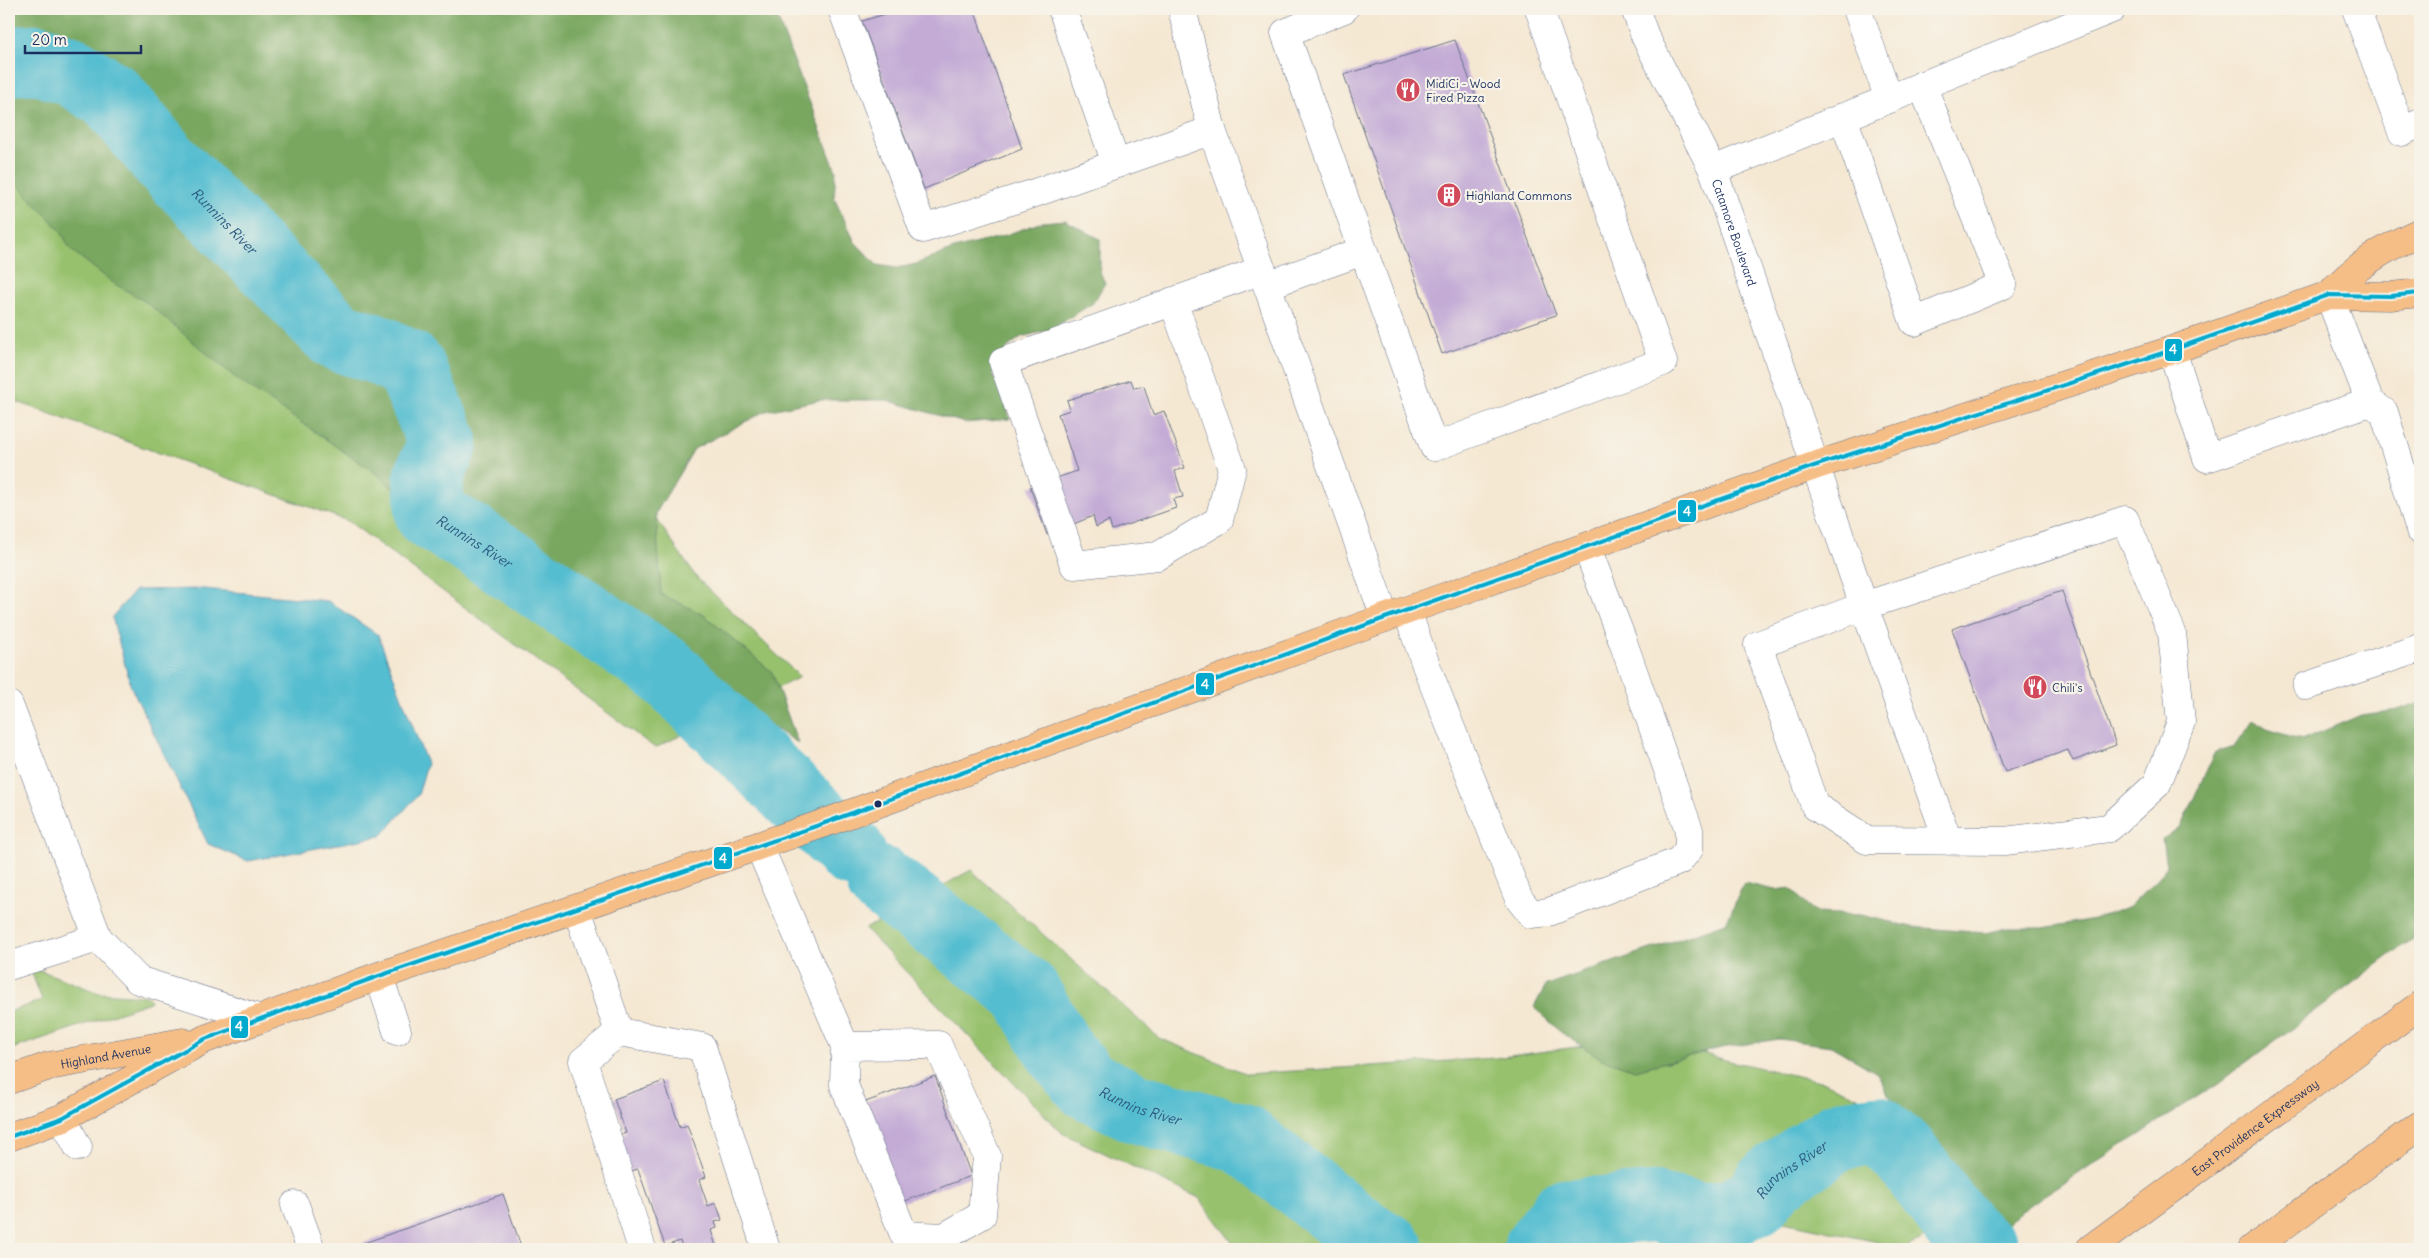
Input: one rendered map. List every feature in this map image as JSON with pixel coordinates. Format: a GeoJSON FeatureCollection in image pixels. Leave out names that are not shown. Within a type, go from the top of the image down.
{"type":"FeatureCollection","features":[{"type":"Feature","properties":{"kind":"main road","name":"Highland Avenue"},"geometry":{"type":"LineString","coordinates":[[2329,295],[2360,265],[2380,252],[2420,232]]}},
{"type":"Feature","properties":{"kind":"main road","name":"Highland Avenue"},"geometry":{"type":"LineString","coordinates":[[9,1137],[62,1118],[205,1039],[378,976],[759,846],[1396,614],[1587,548],[1814,466],[2172,350],[2329,295],[2390,296],[2420,292]]}},
{"type":"Feature","properties":{"kind":"main road","name":"East Providence Expressway"},"geometry":{"type":"LineString","coordinates":[[2090,1249],[2420,1005]]}},
{"type":"Feature","properties":{"kind":"main road","name":"Highland Avenue"},"geometry":{"type":"LineString","coordinates":[[9,1080],[49,1066],[205,1039]]}},
{"type":"Feature","properties":{"kind":"main road"},"geometry":{"type":"LineString","coordinates":[[2252,1249],[2420,1125]]}},
{"type":"Feature","properties":{"kind":"street"},"geometry":{"type":"LineString","coordinates":[[842,9],[923,229],[1032,194],[1212,130]]}},
{"type":"Feature","properties":{"kind":"street"},"geometry":{"type":"LineString","coordinates":[[1062,9],[1116,164]]}},
{"type":"Feature","properties":{"kind":"street"},"geometry":{"type":"LineString","coordinates":[[1182,9],[1212,130],[1264,278],[1396,614],[1427,668],[1519,899],[1531,914],[1549,912],[1678,861],[1690,849],[1689,830],[1623,642],[1587,548]]}},
{"type":"Feature","properties":{"kind":"street"},"geometry":{"type":"LineString","coordinates":[[1344,9],[1285,34],[1434,447],[1663,362],[1539,9]]}},
{"type":"Feature","properties":{"kind":"street","name":"Catamore Boulevard"},"geometry":{"type":"LineString","coordinates":[[1635,9],[1645,36],[1713,170],[1814,466],[1836,522],[1948,841]]}},
{"type":"Feature","properties":{"kind":"street"},"geometry":{"type":"LineString","coordinates":[[1857,9],[1889,99]]}},
{"type":"Feature","properties":{"kind":"street"},"geometry":{"type":"LineString","coordinates":[[1713,170],[2112,9]]}},
{"type":"Feature","properties":{"kind":"street"},"geometry":{"type":"LineString","coordinates":[[2356,9],[2402,132],[2420,123]]}},
{"type":"Feature","properties":{"kind":"street"},"geometry":{"type":"LineString","coordinates":[[1843,117],[1914,322],[2004,285],[1922,85]]}},
{"type":"Feature","properties":{"kind":"street"},"geometry":{"type":"LineString","coordinates":[[1173,301],[1232,469],[1219,520],[1158,556],[1074,564],[1003,362],[1173,301],[1363,251]]}},
{"type":"Feature","properties":{"kind":"street"},"geometry":{"type":"LineString","coordinates":[[2329,295],[2370,402],[2384,412],[2420,530]]}},
{"type":"Feature","properties":{"kind":"street"},"geometry":{"type":"LineString","coordinates":[[2172,350],[2207,458],[2370,402]]}},
{"type":"Feature","properties":{"kind":"street"},"geometry":{"type":"LineString","coordinates":[[2125,520],[2172,633],[2181,722],[2157,784],[2109,828],[2005,841],[1867,840],[1815,806],[1758,645],[1864,606],[2125,520]]}},
{"type":"Feature","properties":{"kind":"street"},"geometry":{"type":"LineString","coordinates":[[2307,686],[2420,648]]}},
{"type":"Feature","properties":{"kind":"street"},"geometry":{"type":"LineString","coordinates":[[9,705],[98,938],[138,980],[260,1019]]}},
{"type":"Feature","properties":{"kind":"street"},"geometry":{"type":"LineString","coordinates":[[759,846],[845,1046],[844,1085],[904,1235],[944,1237],[982,1215],[987,1156],[938,1045],[845,1046]]}},
{"type":"Feature","properties":{"kind":"street"},"geometry":{"type":"LineString","coordinates":[[577,909],[619,1032]]}},
{"type":"Feature","properties":{"kind":"street"},"geometry":{"type":"LineString","coordinates":[[9,966],[98,938]]}},
{"type":"Feature","properties":{"kind":"street"},"geometry":{"type":"LineString","coordinates":[[378,976],[397,1031]]}},
{"type":"Feature","properties":{"kind":"street"},"geometry":{"type":"LineString","coordinates":[[642,1249],[583,1061],[619,1032],[702,1047],[766,1249]]}},
{"type":"Feature","properties":{"kind":"street"},"geometry":{"type":"LineString","coordinates":[[62,1118],[78,1147]]}},
{"type":"Feature","properties":{"kind":"street"},"geometry":{"type":"LineString","coordinates":[[294,1205],[310,1249]]}},
{"type":"Feature","properties":{"kind":"green space"},"geometry":{"type":"Polygon","coordinates":[[[9,9],[638,492],[696,577],[800,677],[655,748],[348,521],[9,399],[9,9]]]}},
{"type":"Feature","properties":{"kind":"green space"},"geometry":{"type":"Polygon","coordinates":[[[9,9],[774,9],[836,171],[834,198],[855,242],[877,265],[897,268],[916,264],[954,249],[1000,237],[1042,222],[1065,220],[1100,239],[1100,272],[1105,283],[1093,303],[1050,330],[1021,337],[1007,348],[992,374],[1005,401],[1010,419],[965,423],[886,400],[820,400],[766,411],[694,449],[656,513],[661,594],[704,615],[772,672],[798,743],[645,646],[584,629],[521,595],[458,547],[377,474],[237,379],[146,302],[115,284],[71,250],[60,230],[9,176],[9,9]]]}},
{"type":"Feature","properties":{"kind":"green space"},"geometry":{"type":"Polygon","coordinates":[[[2420,702],[2420,933],[2217,1084],[2012,1218],[1979,1249],[1943,1249],[1921,1205],[1904,1124],[1877,1073],[1831,1046],[1779,1039],[1721,1048],[1635,1070],[1602,1059],[1562,1033],[1534,1007],[1546,985],[1726,923],[1744,883],[1775,890],[1791,888],[1806,905],[1818,913],[1861,915],[1912,927],[1985,933],[2006,928],[2043,928],[2094,919],[2130,906],[2156,881],[2167,866],[2163,839],[2181,826],[2215,752],[2235,746],[2253,720],[2267,729],[2302,740],[2361,715],[2398,710],[2420,702]]]}},
{"type":"Feature","properties":{"kind":"green space"},"geometry":{"type":"Polygon","coordinates":[[[971,870],[1159,1038],[1247,1074],[1495,1058],[1651,1037],[1725,1060],[1825,1082],[1912,1122],[1994,1196],[1906,1248],[1727,1210],[1595,1249],[1237,1249],[1199,1198],[1062,1133],[865,929],[971,870]]]}},
{"type":"Feature","properties":{"kind":"green space"},"geometry":{"type":"Polygon","coordinates":[[[34,968],[99,993],[147,996],[151,1000],[150,1002],[9,1050],[9,1012],[42,1000],[31,971],[34,968]]]}},
{"type":"Feature","properties":{"kind":"water"},"geometry":{"type":"Polygon","coordinates":[[[204,589],[328,601],[378,635],[427,764],[418,795],[381,836],[248,861],[208,844],[131,687],[112,617],[135,590],[204,589]]]}},
{"type":"Feature","properties":{"kind":"building"},"geometry":{"type":"Polygon","coordinates":[[[902,9],[974,9],[1022,149],[924,189],[862,21],[902,9]]]}},
{"type":"Feature","properties":{"kind":"building","name":"Highland Commons"},"geometry":{"type":"Polygon","coordinates":[[[1455,40],[1556,315],[1442,354],[1344,75],[1455,40]]]}},
{"type":"Feature","properties":{"kind":"building"},"geometry":{"type":"Polygon","coordinates":[[[1131,380],[1134,388],[1144,386],[1153,415],[1164,411],[1185,468],[1175,471],[1183,497],[1173,499],[1176,508],[1112,530],[1109,521],[1096,527],[1093,516],[1047,535],[1030,487],[1077,471],[1058,414],[1070,410],[1067,400],[1131,380]]]}},
{"type":"Feature","properties":{"kind":"building","name":"Chili's"},"geometry":{"type":"Polygon","coordinates":[[[2062,591],[2116,745],[2073,761],[2068,750],[2005,772],[1952,629],[2062,591]]]}},
{"type":"Feature","properties":{"kind":"building"},"geometry":{"type":"Polygon","coordinates":[[[935,1076],[971,1176],[900,1203],[863,1103],[935,1076]]]}},
{"type":"Feature","properties":{"kind":"building"},"geometry":{"type":"Polygon","coordinates":[[[664,1081],[680,1127],[687,1124],[706,1177],[699,1180],[708,1206],[716,1203],[722,1220],[715,1222],[717,1228],[711,1230],[717,1249],[683,1249],[680,1241],[665,1246],[638,1169],[628,1172],[615,1136],[626,1133],[614,1099],[664,1081]]]}},
{"type":"Feature","properties":{"kind":"building"},"geometry":{"type":"Polygon","coordinates":[[[503,1194],[522,1249],[347,1249],[503,1194]]]}},
{"type":"Feature","properties":{"kind":"waterway","name":"Runnins River"},"geometry":{"type":"LineString","coordinates":[[9,61],[37,59],[73,72],[112,97],[165,161],[337,336],[382,351],[410,366],[443,442],[428,478],[430,514],[499,557],[666,671],[851,852]]}},
{"type":"Feature","properties":{"kind":"waterway","name":"Runnins River"},"geometry":{"type":"LineString","coordinates":[[881,881],[1025,991],[1062,1055],[1088,1085],[1136,1108],[1242,1138],[1367,1236],[1390,1249]]}},
{"type":"Feature","properties":{"kind":"waterway","name":"Runnins River"},"geometry":{"type":"LineString","coordinates":[[1538,1249],[1564,1214],[1655,1207],[1702,1218],[1729,1214],[1756,1201],[1773,1179],[1840,1135],[1876,1130],[1905,1154],[1964,1233],[1984,1249]]}},
{"type":"Feature","properties":{"kind":"transit line","name":"4"},"geometry":{"type":"LineString","coordinates":[[9,1137],[62,1118],[205,1039],[379,976],[822,824],[1385,618],[1814,466],[2172,350],[2329,295],[2390,296],[2420,293]]}},
{"type":"Feature","properties":{"kind":"place","name":"MidiCi - Wood Fired Pizza"},"geometry":{"type":"Point","coordinates":[1408,90]}},
{"type":"Feature","properties":{"kind":"place","name":"Highland Commons"},"geometry":{"type":"Point","coordinates":[1449,195]}},
{"type":"Feature","properties":{"kind":"place","name":"Chili's"},"geometry":{"type":"Point","coordinates":[2035,687]}}]}
